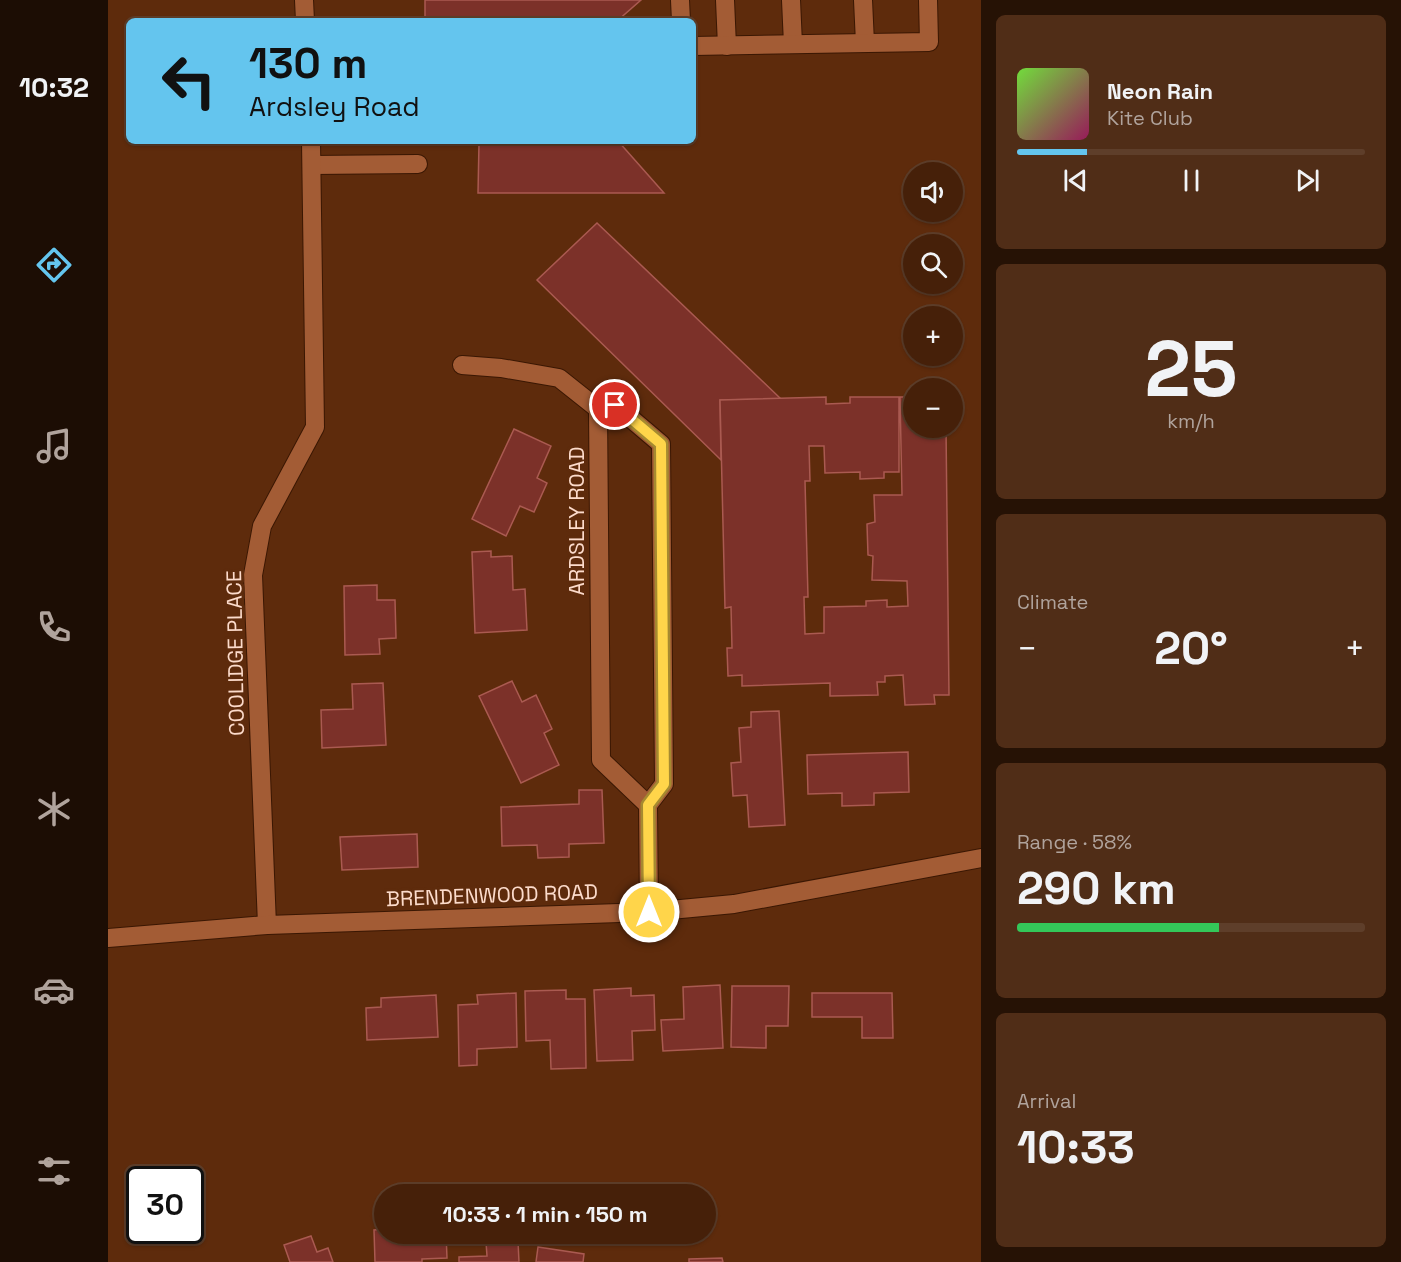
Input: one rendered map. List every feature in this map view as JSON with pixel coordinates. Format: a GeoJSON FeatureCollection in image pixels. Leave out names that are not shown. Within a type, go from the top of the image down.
{"type":"FeatureCollection","features":[{"type":"Feature","properties":{"kind":"street"},"geometry":{"type":"LineString","coordinates":[[304,0],[305,18]]}},
{"type":"Feature","properties":{"kind":"street"},"geometry":{"type":"LineString","coordinates":[[680,0],[681,18]]}},
{"type":"Feature","properties":{"kind":"street"},"geometry":{"type":"LineString","coordinates":[[725,0],[728,46]]}},
{"type":"Feature","properties":{"kind":"street"},"geometry":{"type":"LineString","coordinates":[[791,0],[793,44]]}},
{"type":"Feature","properties":{"kind":"street"},"geometry":{"type":"LineString","coordinates":[[863,0],[865,43]]}},
{"type":"Feature","properties":{"kind":"street"},"geometry":{"type":"LineString","coordinates":[[696,46],[929,42],[928,0]]}},
{"type":"Feature","properties":{"kind":"street","name":"COOLIDGE PLACE"},"geometry":{"type":"LineString","coordinates":[[267,925],[253,575],[262,526],[315,427],[311,144]]}},
{"type":"Feature","properties":{"kind":"street"},"geometry":{"type":"LineString","coordinates":[[312,165],[418,164]]}},
{"type":"Feature","properties":{"kind":"street"},"geometry":{"type":"LineString","coordinates":[[462,365],[501,368],[559,378],[598,409],[615,405],[661,444],[664,784],[648,805],[649,912]]}},
{"type":"Feature","properties":{"kind":"street","name":"ARDSLEY ROAD"},"geometry":{"type":"LineString","coordinates":[[598,409],[601,760],[648,805]]}},
{"type":"Feature","properties":{"kind":"street","name":"BRENDENWOOD ROAD"},"geometry":{"type":"LineString","coordinates":[[108,938],[267,925],[649,912],[734,904],[981,858]]}},
{"type":"Feature","properties":{"kind":"building"},"geometry":{"type":"Polygon","coordinates":[[[425,0],[641,0],[620,18],[425,18],[425,0]]]}},
{"type":"Feature","properties":{"kind":"building"},"geometry":{"type":"Polygon","coordinates":[[[479,144],[621,144],[664,193],[478,193],[479,144]]]}},
{"type":"Feature","properties":{"kind":"building"},"geometry":{"type":"Polygon","coordinates":[[[597,223],[781,399],[720,400],[721,460],[537,280],[597,223]]]}},
{"type":"Feature","properties":{"kind":"building"},"geometry":{"type":"Polygon","coordinates":[[[826,397],[826,404],[850,403],[850,397],[899,397],[899,472],[884,472],[884,478],[860,479],[860,472],[825,473],[824,446],[809,446],[810,481],[805,481],[808,597],[804,597],[805,634],[824,633],[824,607],[866,606],[866,601],[887,600],[887,607],[908,606],[907,581],[872,580],[873,556],[868,555],[867,524],[875,522],[874,495],[902,495],[900,397],[903,397],[903,438],[946,438],[949,695],[934,695],[935,704],[905,705],[903,675],[885,676],[885,682],[877,682],[878,695],[830,696],[830,683],[742,686],[742,675],[728,676],[727,648],[732,648],[731,607],[725,608],[720,400],[826,397]]]}},
{"type":"Feature","properties":{"kind":"building"},"geometry":{"type":"Polygon","coordinates":[[[514,429],[551,446],[537,478],[547,483],[534,512],[520,506],[506,536],[472,519],[514,429]]]}},
{"type":"Feature","properties":{"kind":"building"},"geometry":{"type":"Polygon","coordinates":[[[491,551],[491,557],[512,556],[513,590],[525,589],[527,630],[475,633],[472,552],[491,551]]]}},
{"type":"Feature","properties":{"kind":"building"},"geometry":{"type":"Polygon","coordinates":[[[377,585],[377,600],[395,600],[396,638],[379,639],[380,654],[345,655],[344,586],[377,585]]]}},
{"type":"Feature","properties":{"kind":"building"},"geometry":{"type":"Polygon","coordinates":[[[512,681],[522,702],[536,695],[552,729],[544,733],[559,765],[521,783],[479,696],[512,681]]]}},
{"type":"Feature","properties":{"kind":"building"},"geometry":{"type":"Polygon","coordinates":[[[383,683],[386,745],[322,748],[321,710],[353,709],[352,684],[383,683]]]}},
{"type":"Feature","properties":{"kind":"building"},"geometry":{"type":"Polygon","coordinates":[[[779,711],[785,825],[749,827],[747,795],[733,796],[731,763],[741,762],[739,728],[751,727],[751,712],[779,711]]]}},
{"type":"Feature","properties":{"kind":"building"},"geometry":{"type":"Polygon","coordinates":[[[908,752],[909,792],[874,793],[874,805],[842,806],[842,793],[808,794],[807,755],[908,752]]]}},
{"type":"Feature","properties":{"kind":"building"},"geometry":{"type":"Polygon","coordinates":[[[579,790],[602,790],[604,843],[569,844],[569,857],[538,858],[537,845],[502,846],[501,807],[579,804],[579,790]]]}},
{"type":"Feature","properties":{"kind":"building"},"geometry":{"type":"Polygon","coordinates":[[[417,834],[418,867],[342,870],[340,837],[417,834]]]}},
{"type":"Feature","properties":{"kind":"building"},"geometry":{"type":"Polygon","coordinates":[[[720,985],[723,1048],[663,1051],[661,1020],[684,1019],[683,987],[720,985]]]}},
{"type":"Feature","properties":{"kind":"building"},"geometry":{"type":"Polygon","coordinates":[[[732,986],[789,986],[788,1026],[766,1026],[766,1048],[731,1047],[732,986]]]}},
{"type":"Feature","properties":{"kind":"building"},"geometry":{"type":"Polygon","coordinates":[[[631,988],[631,996],[654,995],[655,1030],[632,1031],[633,1060],[597,1061],[594,990],[631,988]]]}},
{"type":"Feature","properties":{"kind":"building"},"geometry":{"type":"Polygon","coordinates":[[[566,990],[566,999],[585,999],[586,1068],[551,1069],[550,1040],[526,1041],[525,991],[566,990]]]}},
{"type":"Feature","properties":{"kind":"building"},"geometry":{"type":"Polygon","coordinates":[[[516,993],[517,1047],[477,1049],[477,1065],[459,1066],[458,1005],[478,1004],[477,995],[516,993]]]}},
{"type":"Feature","properties":{"kind":"building"},"geometry":{"type":"Polygon","coordinates":[[[812,993],[892,993],[893,1038],[862,1038],[862,1017],[812,1017],[812,993]]]}},
{"type":"Feature","properties":{"kind":"building"},"geometry":{"type":"Polygon","coordinates":[[[436,995],[438,1037],[367,1040],[366,1008],[381,1007],[381,998],[436,995]]]}},
{"type":"Feature","properties":{"kind":"building"},"geometry":{"type":"Polygon","coordinates":[[[311,1236],[317,1252],[328,1248],[333,1262],[290,1262],[284,1245],[311,1236]]]}},
{"type":"Feature","properties":{"kind":"building"},"geometry":{"type":"Polygon","coordinates":[[[374,1244],[446,1244],[447,1258],[422,1259],[422,1262],[375,1262],[374,1244]]]}},
{"type":"Feature","properties":{"kind":"building"},"geometry":{"type":"Polygon","coordinates":[[[486,1244],[518,1244],[519,1262],[459,1262],[459,1257],[487,1256],[486,1244]]]}},
{"type":"Feature","properties":{"kind":"building"},"geometry":{"type":"Polygon","coordinates":[[[538,1247],[584,1254],[583,1262],[536,1262],[538,1247]]]}},
{"type":"Feature","properties":{"kind":"building"},"geometry":{"type":"Polygon","coordinates":[[[722,1258],[723,1262],[689,1262],[689,1259],[722,1258]]]}},
{"type":"Feature","properties":{"kind":"route"},"geometry":{"type":"LineString","coordinates":[[615,405],[661,444],[664,784],[648,805],[649,912]]}}]}
